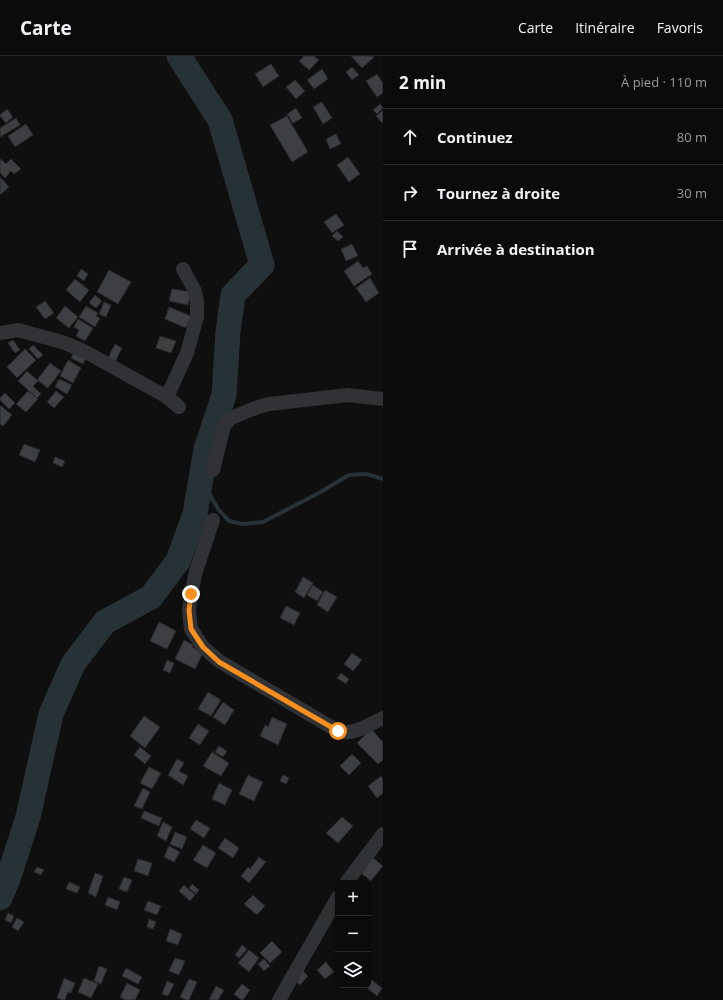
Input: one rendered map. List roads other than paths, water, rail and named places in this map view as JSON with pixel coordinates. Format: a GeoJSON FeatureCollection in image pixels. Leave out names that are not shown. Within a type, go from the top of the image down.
{"type":"FeatureCollection","features":[{"type":"Feature","properties":{"kind":"street"},"geometry":{"type":"LineString","coordinates":[[167,396],[187,353],[197,317],[197,301],[194,289],[183,269]]}},
{"type":"Feature","properties":{"kind":"street"},"geometry":{"type":"LineString","coordinates":[[0,333],[18,330],[62,342],[84,351],[167,396],[179,407]]}},
{"type":"Feature","properties":{"kind":"street"},"geometry":{"type":"LineString","coordinates":[[213,470],[224,426],[231,418],[269,404],[348,395],[383,399]]}},
{"type":"Feature","properties":{"kind":"street"},"geometry":{"type":"LineString","coordinates":[[213,520],[196,571],[189,610],[191,629],[203,647],[219,662],[338,731],[344,733],[356,730],[383,718]]}},
{"type":"Feature","properties":{"kind":"street"},"geometry":{"type":"LineString","coordinates":[[348,880],[383,834]]}},
{"type":"Feature","properties":{"kind":"street"},"geometry":{"type":"LineString","coordinates":[[279,1000],[335,902]]}},
{"type":"Feature","properties":{"kind":"waterway"},"geometry":{"type":"LineString","coordinates":[[0,898],[8,879],[28,817],[51,714],[73,664],[105,622],[151,597],[178,561],[195,514],[206,449],[224,395],[228,332],[233,295],[262,265],[220,120],[179,56]]}},
{"type":"Feature","properties":{"kind":"waterway"},"geometry":{"type":"LineString","coordinates":[[201,479],[218,509],[229,521],[242,524],[263,522],[317,494],[349,475],[367,474],[383,479]]}}]}
